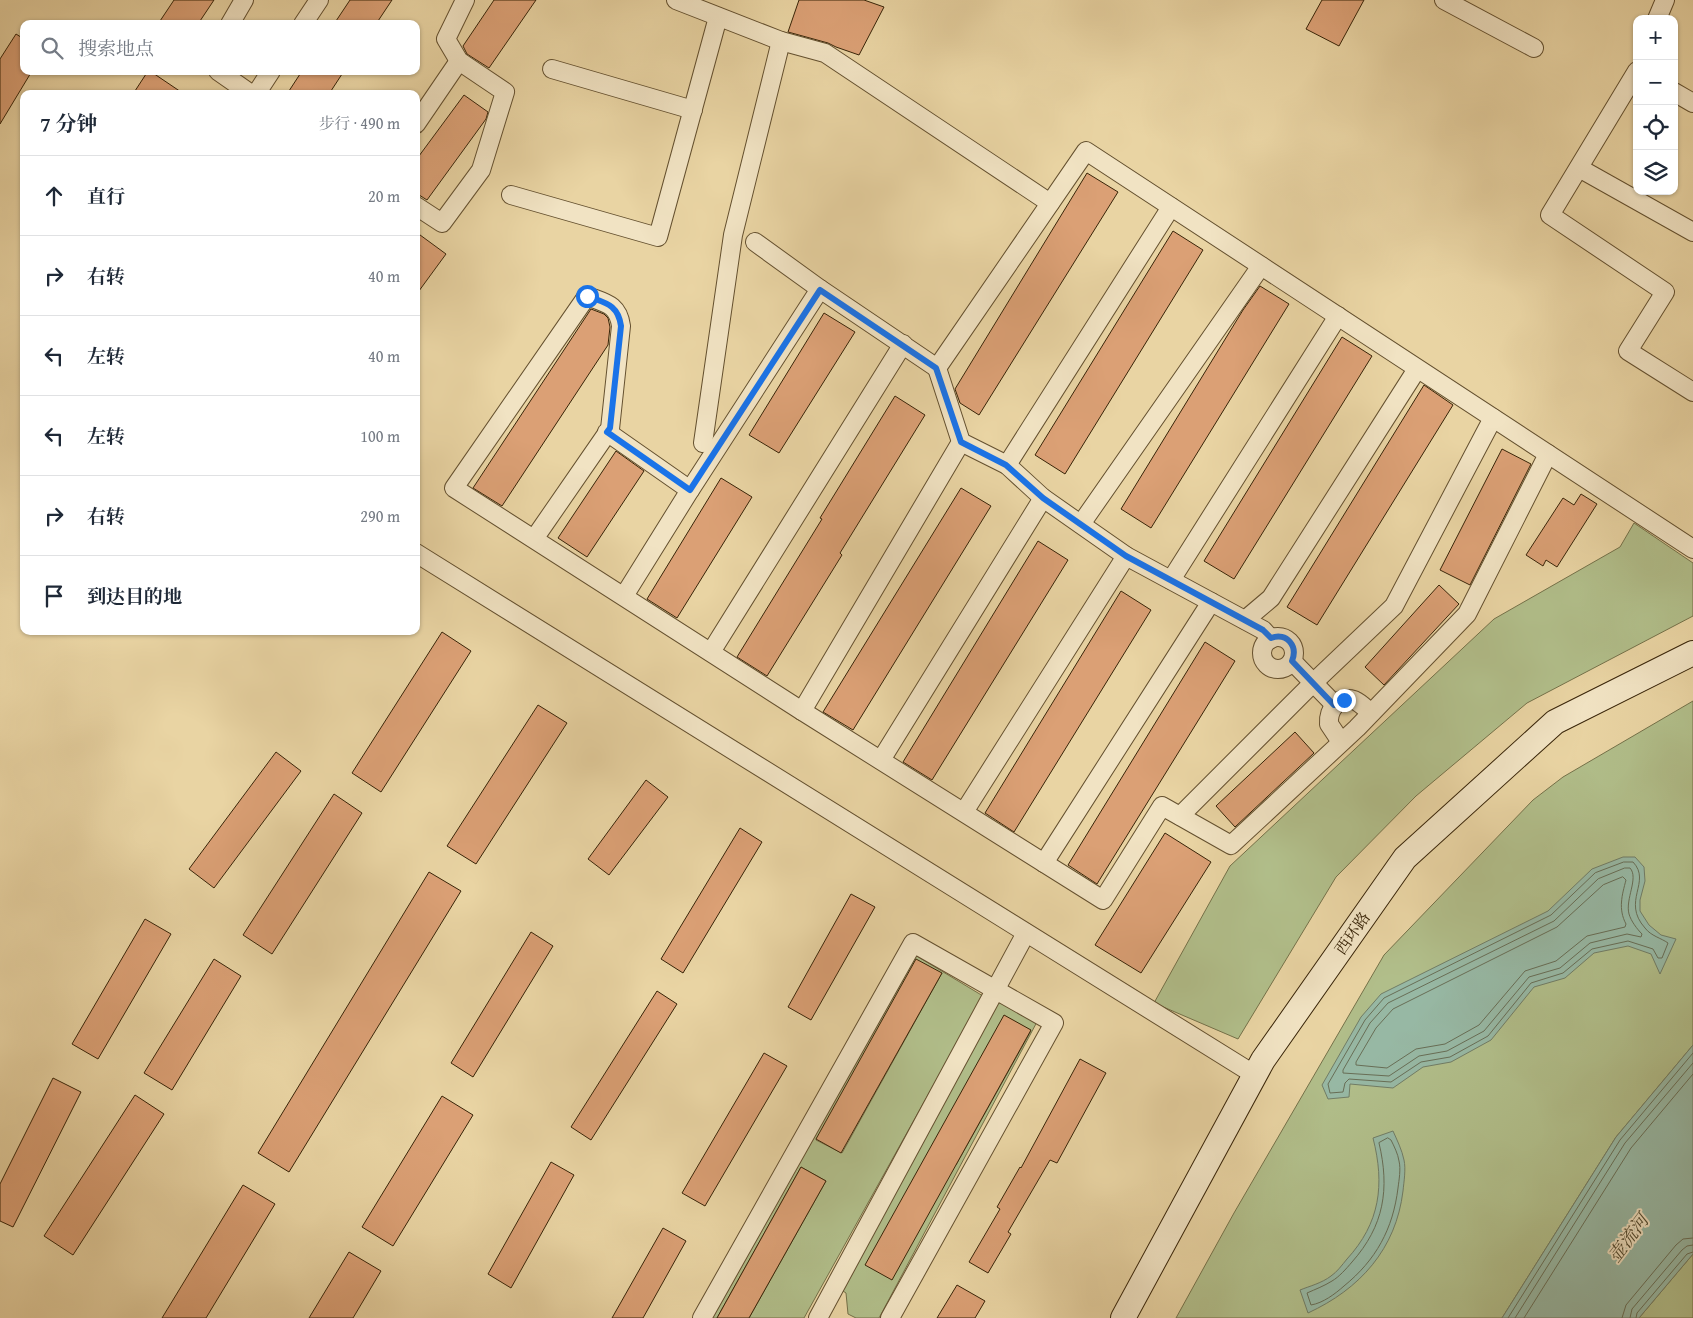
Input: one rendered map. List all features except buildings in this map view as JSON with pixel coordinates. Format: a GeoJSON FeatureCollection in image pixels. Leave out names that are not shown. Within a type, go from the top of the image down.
{"type":"FeatureCollection","features":[{"type":"Feature","properties":{"kind":"main road","name":"西环路"},"geometry":{"type":"LineString","coordinates":[[1123,1318],[1263,1060],[1405,858],[1555,722],[1693,653]]}},
{"type":"Feature","properties":{"kind":"street"},"geometry":{"type":"LineString","coordinates":[[232,20],[244,0]]}},
{"type":"Feature","properties":{"kind":"street"},"geometry":{"type":"LineString","coordinates":[[306,20],[319,0]]}},
{"type":"Feature","properties":{"kind":"street"},"geometry":{"type":"LineString","coordinates":[[420,209],[442,223],[481,170],[505,92],[459,61],[446,39],[464,0]]}},
{"type":"Feature","properties":{"kind":"street"},"geometry":{"type":"LineString","coordinates":[[676,0],[781,41],[825,53],[1050,203]]}},
{"type":"Feature","properties":{"kind":"street"},"geometry":{"type":"LineString","coordinates":[[1444,0],[1534,48]]}},
{"type":"Feature","properties":{"kind":"street"},"geometry":{"type":"LineString","coordinates":[[1659,15],[1665,0]]}},
{"type":"Feature","properties":{"kind":"street"},"geometry":{"type":"LineString","coordinates":[[510,195],[658,238],[718,17]]}},
{"type":"Feature","properties":{"kind":"street"},"geometry":{"type":"LineString","coordinates":[[703,443],[734,235],[781,41]]}},
{"type":"Feature","properties":{"kind":"street"},"geometry":{"type":"LineString","coordinates":[[420,118],[459,61]]}},
{"type":"Feature","properties":{"kind":"street"},"geometry":{"type":"LineString","coordinates":[[552,69],[693,110]]}},
{"type":"Feature","properties":{"kind":"street"},"geometry":{"type":"LineString","coordinates":[[223,75],[243,90]]}},
{"type":"Feature","properties":{"kind":"street"},"geometry":{"type":"LineString","coordinates":[[248,90],[266,75]]}},
{"type":"Feature","properties":{"kind":"street"},"geometry":{"type":"LineString","coordinates":[[1633,78],[1550,215],[1665,292],[1628,351],[1693,392]]}},
{"type":"Feature","properties":{"kind":"street"},"geometry":{"type":"LineString","coordinates":[[1678,94],[1693,103]]}},
{"type":"Feature","properties":{"kind":"street"},"geometry":{"type":"LineString","coordinates":[[936,368],[1086,151],[1693,549]]}},
{"type":"Feature","properties":{"kind":"street"},"geometry":{"type":"LineString","coordinates":[[1579,168],[1693,232]]}},
{"type":"Feature","properties":{"kind":"street"},"geometry":{"type":"LineString","coordinates":[[1006,465],[1171,207]]}},
{"type":"Feature","properties":{"kind":"street"},"geometry":{"type":"LineString","coordinates":[[755,242],[820,290],[903,344],[936,368],[961,442],[1006,465],[1043,498],[1126,556],[1263,630],[1271,638]]}},
{"type":"Feature","properties":{"kind":"street"},"geometry":{"type":"LineString","coordinates":[[1081,524],[1261,266]]}},
{"type":"Feature","properties":{"kind":"street"},"geometry":{"type":"LineString","coordinates":[[624,596],[690,490],[820,290]]}},
{"type":"Feature","properties":{"kind":"street"},"geometry":{"type":"LineString","coordinates":[[534,539],[610,428],[621,326],[619,314],[610,305],[587,296],[454,488],[802,710],[1102,900],[1162,806],[1231,845],[1371,713],[1467,614],[1548,454]]}},
{"type":"Feature","properties":{"kind":"street"},"geometry":{"type":"LineString","coordinates":[[1171,580],[1338,316]]}},
{"type":"Feature","properties":{"kind":"street"},"geometry":{"type":"LineString","coordinates":[[711,652],[903,344]]}},
{"type":"Feature","properties":{"kind":"street"},"geometry":{"type":"LineString","coordinates":[[1244,620],[1271,598],[1418,369]]}},
{"type":"Feature","properties":{"kind":"street"},"geometry":{"type":"LineString","coordinates":[[1180,816],[1313,682],[1394,606],[1493,418]]}},
{"type":"Feature","properties":{"kind":"street"},"geometry":{"type":"LineString","coordinates":[[607,432],[690,490]]}},
{"type":"Feature","properties":{"kind":"street"},"geometry":{"type":"LineString","coordinates":[[802,710],[961,442]]}},
{"type":"Feature","properties":{"kind":"street"},"geometry":{"type":"LineString","coordinates":[[881,760],[1043,498]]}},
{"type":"Feature","properties":{"kind":"street"},"geometry":{"type":"LineString","coordinates":[[420,555],[1255,1075]]}},
{"type":"Feature","properties":{"kind":"street"},"geometry":{"type":"LineString","coordinates":[[964,812],[1126,556]]}},
{"type":"Feature","properties":{"kind":"street"},"geometry":{"type":"LineString","coordinates":[[1044,863],[1211,602]]}},
{"type":"Feature","properties":{"kind":"street"},"geometry":{"type":"LineString","coordinates":[[1281,637],[1290,641],[1294,651],[1292,661],[1284,668],[1274,668],[1265,662],[1262,652],[1271,638],[1281,637]]}},
{"type":"Feature","properties":{"kind":"street"},"geometry":{"type":"LineString","coordinates":[[1292,661],[1334,705]]}},
{"type":"Feature","properties":{"kind":"street"},"geometry":{"type":"LineString","coordinates":[[1341,742],[1329,724],[1330,712],[1334,705],[1351,699],[1357,701],[1371,713]]}},
{"type":"Feature","properties":{"kind":"street"},"geometry":{"type":"LineString","coordinates":[[822,1317],[1026,933]]}},
{"type":"Feature","properties":{"kind":"street"},"geometry":{"type":"LineString","coordinates":[[702,1318],[913,943],[1054,1023],[890,1318]]}},
{"type":"Feature","properties":{"kind":"green space"},"geometry":{"type":"Polygon","coordinates":[[[1634,523],[1693,563],[1693,616],[1527,703],[1416,796],[1336,877],[1238,1039],[1154,1003],[1230,866],[1494,619],[1620,547],[1634,523]]]}},
{"type":"Feature","properties":{"kind":"green space"},"geometry":{"type":"Polygon","coordinates":[[[1693,701],[1693,1045],[1616,1137],[1502,1318],[1176,1318],[1234,1213],[1384,955],[1533,800],[1563,777],[1693,701]]]}},
{"type":"Feature","properties":{"kind":"green space"},"geometry":{"type":"Polygon","coordinates":[[[915,955],[983,996],[804,1318],[749,1318],[826,1181],[801,1167],[717,1318],[712,1318],[915,955]],[[942,973],[816,1139],[842,1153],[942,973]]]}},
{"type":"Feature","properties":{"kind":"green space"},"geometry":{"type":"Polygon","coordinates":[[[1005,1000],[1038,1020],[879,1318],[856,1318],[848,1314],[846,1293],[840,1289],[994,1006],[1005,1000]],[[1005,1016],[956,1165],[1031,1031],[1005,1016]]]}},
{"type":"Feature","properties":{"kind":"green space"},"geometry":{"type":"Polygon","coordinates":[[[1693,1254],[1693,1318],[1639,1318],[1693,1254]]]}},
{"type":"Feature","properties":{"kind":"water"},"geometry":{"type":"Polygon","coordinates":[[[1623,857],[1635,857],[1644,867],[1645,881],[1640,900],[1640,911],[1649,925],[1661,935],[1676,939],[1660,974],[1651,954],[1628,946],[1594,953],[1565,978],[1534,987],[1491,1040],[1451,1062],[1423,1067],[1393,1088],[1350,1084],[1349,1097],[1328,1099],[1322,1085],[1361,1017],[1381,994],[1548,911],[1592,869],[1623,857]]]}},
{"type":"Feature","properties":{"kind":"water","name":"壶流河"},"geometry":{"type":"Polygon","coordinates":[[[1693,1045],[1693,1254],[1639,1318],[1502,1318],[1616,1137],[1693,1045]]]}},
{"type":"Feature","properties":{"kind":"water"},"geometry":{"type":"Polygon","coordinates":[[[1393,1131],[1403,1156],[1405,1171],[1399,1212],[1393,1231],[1384,1249],[1359,1279],[1344,1292],[1308,1313],[1300,1290],[1320,1282],[1333,1274],[1367,1232],[1377,1203],[1379,1187],[1377,1155],[1373,1138],[1393,1131]]]}},
{"type":"Feature","properties":{"kind":"route"},"geometry":{"type":"LineString","coordinates":[[587,296],[610,305],[619,314],[621,326],[610,428],[607,432],[690,490],[820,290],[903,344],[936,368],[961,442],[1006,465],[1043,498],[1126,556],[1263,630],[1271,638],[1286,638],[1293,646],[1294,656],[1292,661],[1334,705],[1344,700]]}}]}
